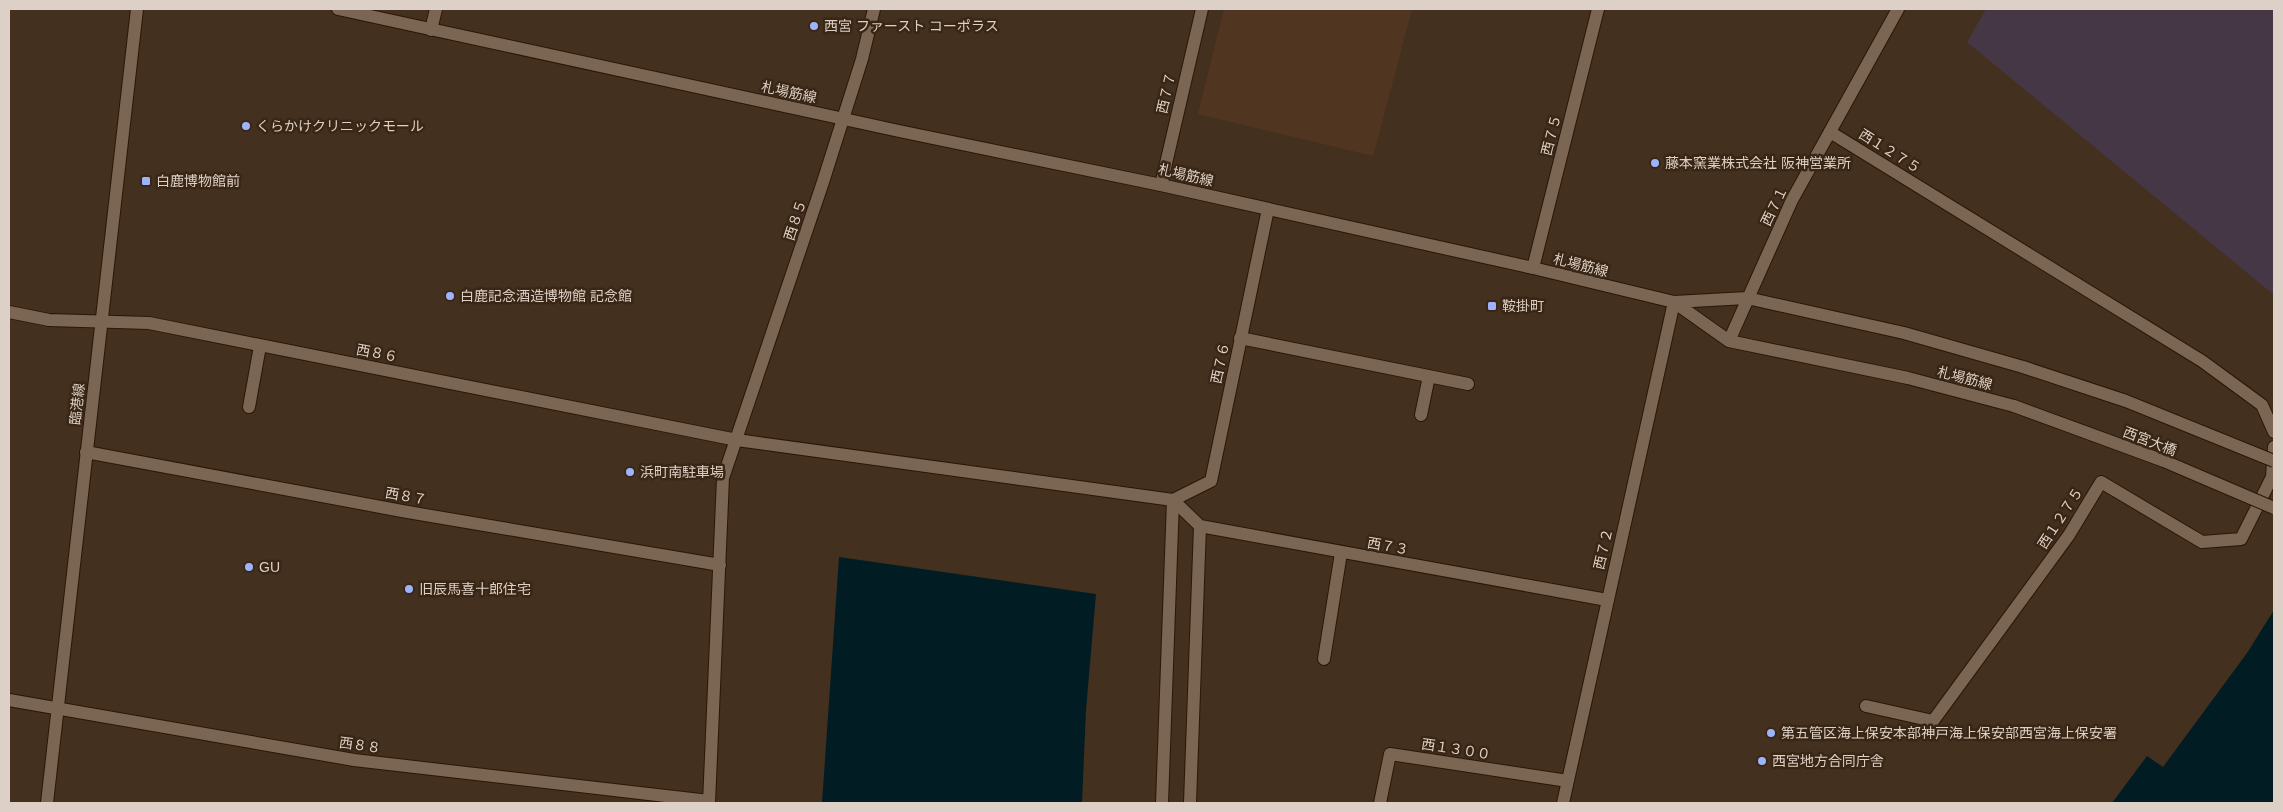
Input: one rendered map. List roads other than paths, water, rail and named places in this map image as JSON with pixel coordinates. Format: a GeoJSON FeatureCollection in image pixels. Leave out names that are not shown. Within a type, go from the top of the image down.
{"type":"FeatureCollection","features":[{"type":"Feature","properties":{"kind":"street","name":"臨港線"},"geometry":{"type":"LineString","coordinates":[[47,803],[137,9]]}},
{"type":"Feature","properties":{"kind":"street","name":"札場筋線"},"geometry":{"type":"LineString","coordinates":[[338,9],[843,119],[1161,185],[1533,268],[1674,302],[1729,341],[1908,378],[2014,406]]}},
{"type":"Feature","properties":{"kind":"street"},"geometry":{"type":"LineString","coordinates":[[431,30],[436,9]]}},
{"type":"Feature","properties":{"kind":"street","name":"西８５"},"geometry":{"type":"LineString","coordinates":[[709,802],[723,478],[738,440],[843,119],[862,59],[874,9]]}},
{"type":"Feature","properties":{"kind":"street","name":"西７７"},"geometry":{"type":"LineString","coordinates":[[1161,185],[1202,9]]}},
{"type":"Feature","properties":{"kind":"street","name":"西７５"},"geometry":{"type":"LineString","coordinates":[[1533,268],[1598,9]]}},
{"type":"Feature","properties":{"kind":"street","name":"西７１"},"geometry":{"type":"LineString","coordinates":[[1729,341],[1792,200],[1898,9]]}},
{"type":"Feature","properties":{"kind":"street","name":"西１２７５"},"geometry":{"type":"LineString","coordinates":[[1830,132],[2202,361],[2262,405],[2274,432]]}},
{"type":"Feature","properties":{"kind":"street","name":"西７６"},"geometry":{"type":"LineString","coordinates":[[1173,500],[1211,481],[1268,209]]}},
{"type":"Feature","properties":{"kind":"street","name":"西宮大橋"},"geometry":{"type":"LineString","coordinates":[[1674,302],[1747,298],[1904,333],[2023,367],[2126,401],[2274,460]]}},
{"type":"Feature","properties":{"kind":"street","name":"西７２"},"geometry":{"type":"LineString","coordinates":[[1563,803],[1674,302]]}},
{"type":"Feature","properties":{"kind":"street","name":"西８６"},"geometry":{"type":"LineString","coordinates":[[9,312],[49,320],[149,323],[738,440],[1173,500]]}},
{"type":"Feature","properties":{"kind":"street"},"geometry":{"type":"LineString","coordinates":[[1240,338],[1468,384]]}},
{"type":"Feature","properties":{"kind":"street"},"geometry":{"type":"LineString","coordinates":[[249,407],[260,346]]}},
{"type":"Feature","properties":{"kind":"street"},"geometry":{"type":"LineString","coordinates":[[1421,415],[1429,376]]}},
{"type":"Feature","properties":{"kind":"street","name":"西宮大橋"},"geometry":{"type":"LineString","coordinates":[[2014,406],[2164,461],[2274,508]]}},
{"type":"Feature","properties":{"kind":"street","name":"西１２７５"},"geometry":{"type":"LineString","coordinates":[[1866,706],[1933,721],[2069,535],[2101,482],[2202,542],[2241,539],[2272,477],[2274,447]]}},
{"type":"Feature","properties":{"kind":"street","name":"西８７"},"geometry":{"type":"LineString","coordinates":[[86,452],[402,511],[720,565]]}},
{"type":"Feature","properties":{"kind":"street"},"geometry":{"type":"LineString","coordinates":[[1173,500],[1200,526],[1190,803]]}},
{"type":"Feature","properties":{"kind":"street"},"geometry":{"type":"LineString","coordinates":[[1162,803],[1173,500]]}},
{"type":"Feature","properties":{"kind":"street","name":"西７３"},"geometry":{"type":"LineString","coordinates":[[1200,526],[1607,600]]}},
{"type":"Feature","properties":{"kind":"street"},"geometry":{"type":"LineString","coordinates":[[1324,659],[1341,553]]}},
{"type":"Feature","properties":{"kind":"street","name":"西８８"},"geometry":{"type":"LineString","coordinates":[[9,700],[354,760],[709,802]]}},
{"type":"Feature","properties":{"kind":"street","name":"西１３００"},"geometry":{"type":"LineString","coordinates":[[1380,803],[1390,754],[1568,781]]}},
{"type":"Feature","properties":{"kind":"water"},"geometry":{"type":"Polygon","coordinates":[[[839,557],[1096,594],[1086,710],[1082,803],[822,803],[839,557]]]}},
{"type":"Feature","properties":{"kind":"water"},"geometry":{"type":"Polygon","coordinates":[[[2274,610],[2274,803],[2112,803],[2147,756],[2163,767],[2247,653],[2274,610]]]}},
{"type":"Feature","properties":{"kind":"place","name":"西宮 ファースト コーポラス"},"geometry":{"type":"Point","coordinates":[814,26]}},
{"type":"Feature","properties":{"kind":"place","name":"くらかけクリニックモール"},"geometry":{"type":"Point","coordinates":[246,126]}},
{"type":"Feature","properties":{"kind":"place","name":"藤本窯業株式会社 阪神営業所"},"geometry":{"type":"Point","coordinates":[1655,163]}},
{"type":"Feature","properties":{"kind":"place","name":"白鹿博物館前"},"geometry":{"type":"Point","coordinates":[146,181]}},
{"type":"Feature","properties":{"kind":"place","name":"白鹿記念酒造博物館 記念館"},"geometry":{"type":"Point","coordinates":[450,296]}},
{"type":"Feature","properties":{"kind":"place","name":"鞍掛町"},"geometry":{"type":"Point","coordinates":[1492,306]}},
{"type":"Feature","properties":{"kind":"place","name":"浜町南駐車場"},"geometry":{"type":"Point","coordinates":[630,472]}},
{"type":"Feature","properties":{"kind":"place","name":"GU"},"geometry":{"type":"Point","coordinates":[249,567]}},
{"type":"Feature","properties":{"kind":"place","name":"旧辰馬喜十郎住宅"},"geometry":{"type":"Point","coordinates":[409,589]}},
{"type":"Feature","properties":{"kind":"place","name":"第五管区海上保安本部神戸海上保安部西宮海上保安署"},"geometry":{"type":"Point","coordinates":[1771,733]}},
{"type":"Feature","properties":{"kind":"place","name":"西宮地方合同庁舎"},"geometry":{"type":"Point","coordinates":[1762,761]}}]}
